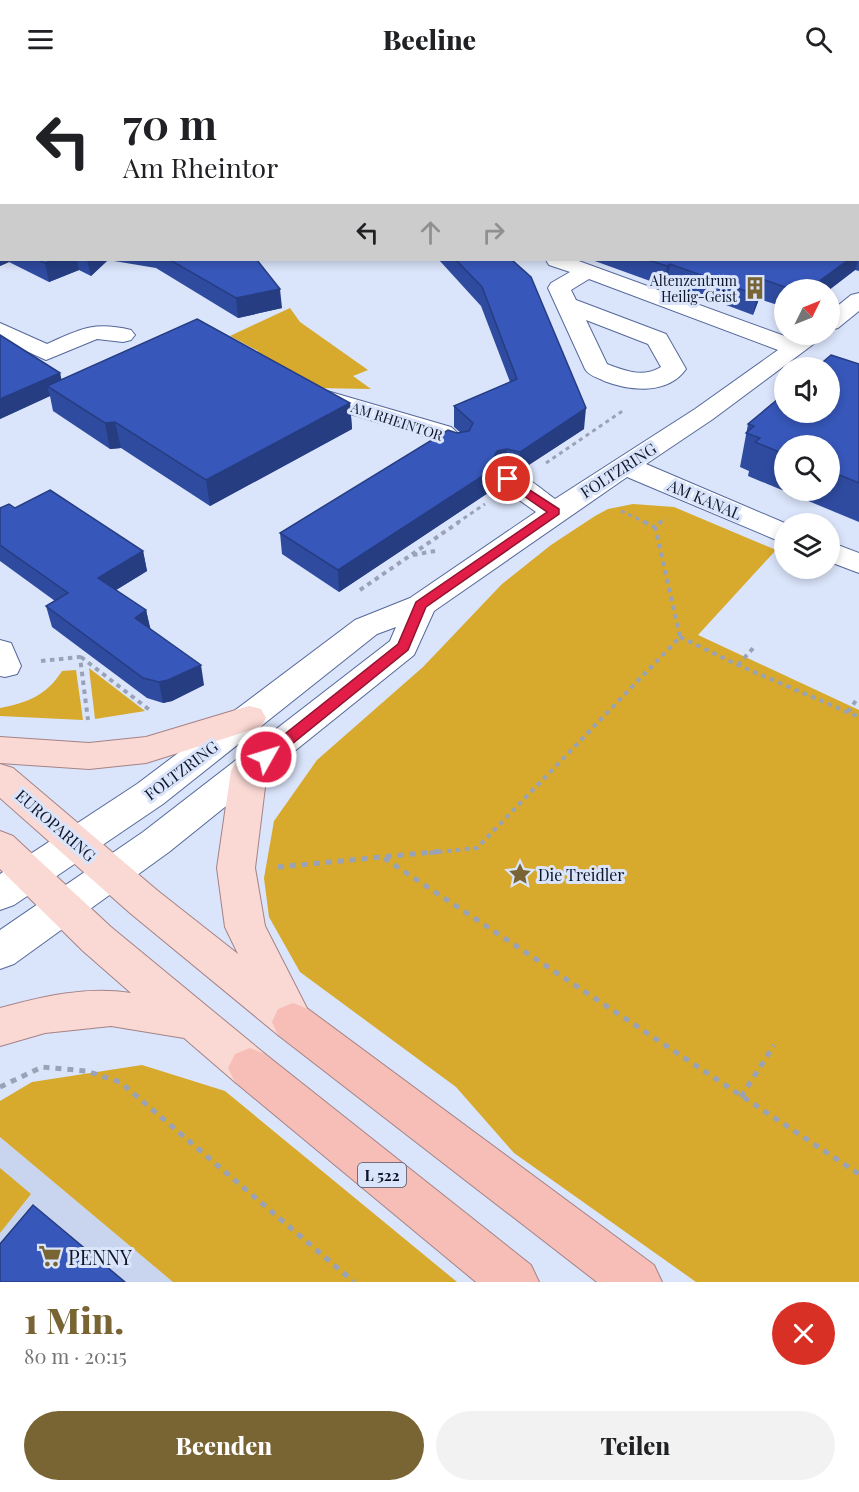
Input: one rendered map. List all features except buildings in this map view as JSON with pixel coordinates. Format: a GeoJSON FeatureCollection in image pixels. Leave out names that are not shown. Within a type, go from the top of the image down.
{"type":"FeatureCollection","features":[{"type":"Feature","properties":{"kind":"highway"},"geometry":{"type":"LineString","coordinates":[[293,1022],[637,1282]]}},
{"type":"Feature","properties":{"kind":"highway","name":"L 522"},"geometry":{"type":"LineString","coordinates":[[250,1068],[514,1282]]}},
{"type":"Feature","properties":{"kind":"main road"},"geometry":{"type":"LineString","coordinates":[[0,750],[89,756],[146,750],[249,718]]}},
{"type":"Feature","properties":{"kind":"main road"},"geometry":{"type":"LineString","coordinates":[[249,771],[236,868],[245,927],[293,1022]]}},
{"type":"Feature","properties":{"kind":"main road","name":"EUROPARING"},"geometry":{"type":"LineString","coordinates":[[0,777],[112,873],[293,1022]]}},
{"type":"Feature","properties":{"kind":"main road","name":"L 522"},"geometry":{"type":"LineString","coordinates":[[0,846],[15,885],[64,907],[97,939],[250,1068]]}},
{"type":"Feature","properties":{"kind":"main road","name":"L 522"},"geometry":{"type":"LineString","coordinates":[[0,1027],[45,1014],[111,1008],[192,1021]]}},
{"type":"Feature","properties":{"kind":"street"},"geometry":{"type":"LineString","coordinates":[[560,261],[774,331]]}},
{"type":"Feature","properties":{"kind":"street"},"geometry":{"type":"LineString","coordinates":[[565,304],[559,288],[588,271]]}},
{"type":"Feature","properties":{"kind":"street"},"geometry":{"type":"LineString","coordinates":[[840,315],[859,300]]}},
{"type":"Feature","properties":{"kind":"street"},"geometry":{"type":"LineString","coordinates":[[0,330],[46,353],[94,332],[123,335]]}},
{"type":"Feature","properties":{"kind":"street","name":"FOLTZRING"},"geometry":{"type":"LineString","coordinates":[[15,885],[141,800],[366,627],[421,604],[712,408],[800,345]]}},
{"type":"Feature","properties":{"kind":"street","name":"AM RHEINTOR"},"geometry":{"type":"LineString","coordinates":[[310,394],[442,433],[458,445]]}},
{"type":"Feature","properties":{"kind":"street","name":"AM KANAL"},"geometry":{"type":"LineString","coordinates":[[626,466],[774,528]]}},
{"type":"Feature","properties":{"kind":"street"},"geometry":{"type":"LineString","coordinates":[[508,479],[555,512]]}},
{"type":"Feature","properties":{"kind":"street"},"geometry":{"type":"LineString","coordinates":[[840,555],[859,564]]}},
{"type":"Feature","properties":{"kind":"street"},"geometry":{"type":"LineString","coordinates":[[0,952],[112,873],[249,771],[403,646],[421,604]]}},
{"type":"Feature","properties":{"kind":"path"},"geometry":{"type":"LineString","coordinates":[[619,510],[655,527]]}},
{"type":"Feature","properties":{"kind":"path"},"geometry":{"type":"LineString","coordinates":[[655,527],[672,513]]}},
{"type":"Feature","properties":{"kind":"path"},"geometry":{"type":"LineString","coordinates":[[655,527],[680,637]]}},
{"type":"Feature","properties":{"kind":"path"},"geometry":{"type":"LineString","coordinates":[[680,637],[738,665],[859,717]]}},
{"type":"Feature","properties":{"kind":"path"},"geometry":{"type":"LineString","coordinates":[[270,867],[477,848],[680,637]]}},
{"type":"Feature","properties":{"kind":"path"},"geometry":{"type":"LineString","coordinates":[[738,665],[755,646]]}},
{"type":"Feature","properties":{"kind":"path"},"geometry":{"type":"LineString","coordinates":[[80,657],[88,723]]}},
{"type":"Feature","properties":{"kind":"path"},"geometry":{"type":"LineString","coordinates":[[2,658],[80,657],[156,714]]}},
{"type":"Feature","properties":{"kind":"path"},"geometry":{"type":"LineString","coordinates":[[848,712],[858,699]]}},
{"type":"Feature","properties":{"kind":"path"},"geometry":{"type":"LineString","coordinates":[[384,858],[859,1174]]}},
{"type":"Feature","properties":{"kind":"path"},"geometry":{"type":"LineString","coordinates":[[741,1097],[774,1045]]}},
{"type":"Feature","properties":{"kind":"path"},"geometry":{"type":"LineString","coordinates":[[0,1087],[42,1067],[86,1071],[120,1082],[354,1282]]}},
{"type":"Feature","properties":{"kind":"shaded area"},"geometry":{"type":"Polygon","coordinates":[[[290,308],[300,322],[368,370],[353,376],[371,389],[315,388],[257,356],[258,351],[230,336],[290,308]]]}},
{"type":"Feature","properties":{"kind":"shaded area"},"geometry":{"type":"Polygon","coordinates":[[[633,504],[674,507],[774,549],[774,552],[698,635],[859,710],[859,1282],[696,1282],[514,1153],[456,1087],[300,972],[269,917],[264,878],[274,821],[317,760],[423,667],[502,584],[551,545],[608,509],[633,504]]]}},
{"type":"Feature","properties":{"kind":"shaded area"},"geometry":{"type":"Polygon","coordinates":[[[89,668],[145,711],[95,719],[89,668]]]}},
{"type":"Feature","properties":{"kind":"shaded area"},"geometry":{"type":"Polygon","coordinates":[[[76,670],[83,720],[0,716],[0,708],[36,697],[50,686],[62,671],[76,670]]]}},
{"type":"Feature","properties":{"kind":"shaded area"},"geometry":{"type":"Polygon","coordinates":[[[142,1065],[225,1091],[457,1282],[173,1282],[0,1137],[0,1101],[32,1082],[142,1065]]]}},
{"type":"Feature","properties":{"kind":"shaded area"},"geometry":{"type":"Polygon","coordinates":[[[0,1137],[173,1282],[0,1282],[0,1137]]]}},
{"type":"Feature","properties":{"kind":"shaded area"},"geometry":{"type":"Polygon","coordinates":[[[0,1168],[31,1194],[0,1233],[0,1168]]]}},
{"type":"Feature","properties":{"kind":"place","name":"Altenzentrum Heilig-Geist"},"geometry":{"type":"Point","coordinates":[755,288]}},
{"type":"Feature","properties":{"kind":"place","name":"Die Treidler"},"geometry":{"type":"Point","coordinates":[520,874]}},
{"type":"Feature","properties":{"kind":"place","name":"PENNY"},"geometry":{"type":"Point","coordinates":[50,1256]}},
{"type":"Feature","properties":{"kind":"route"},"geometry":{"type":"LineString","coordinates":[[266,757],[403,646],[421,604],[555,512],[508,479]]}}]}
